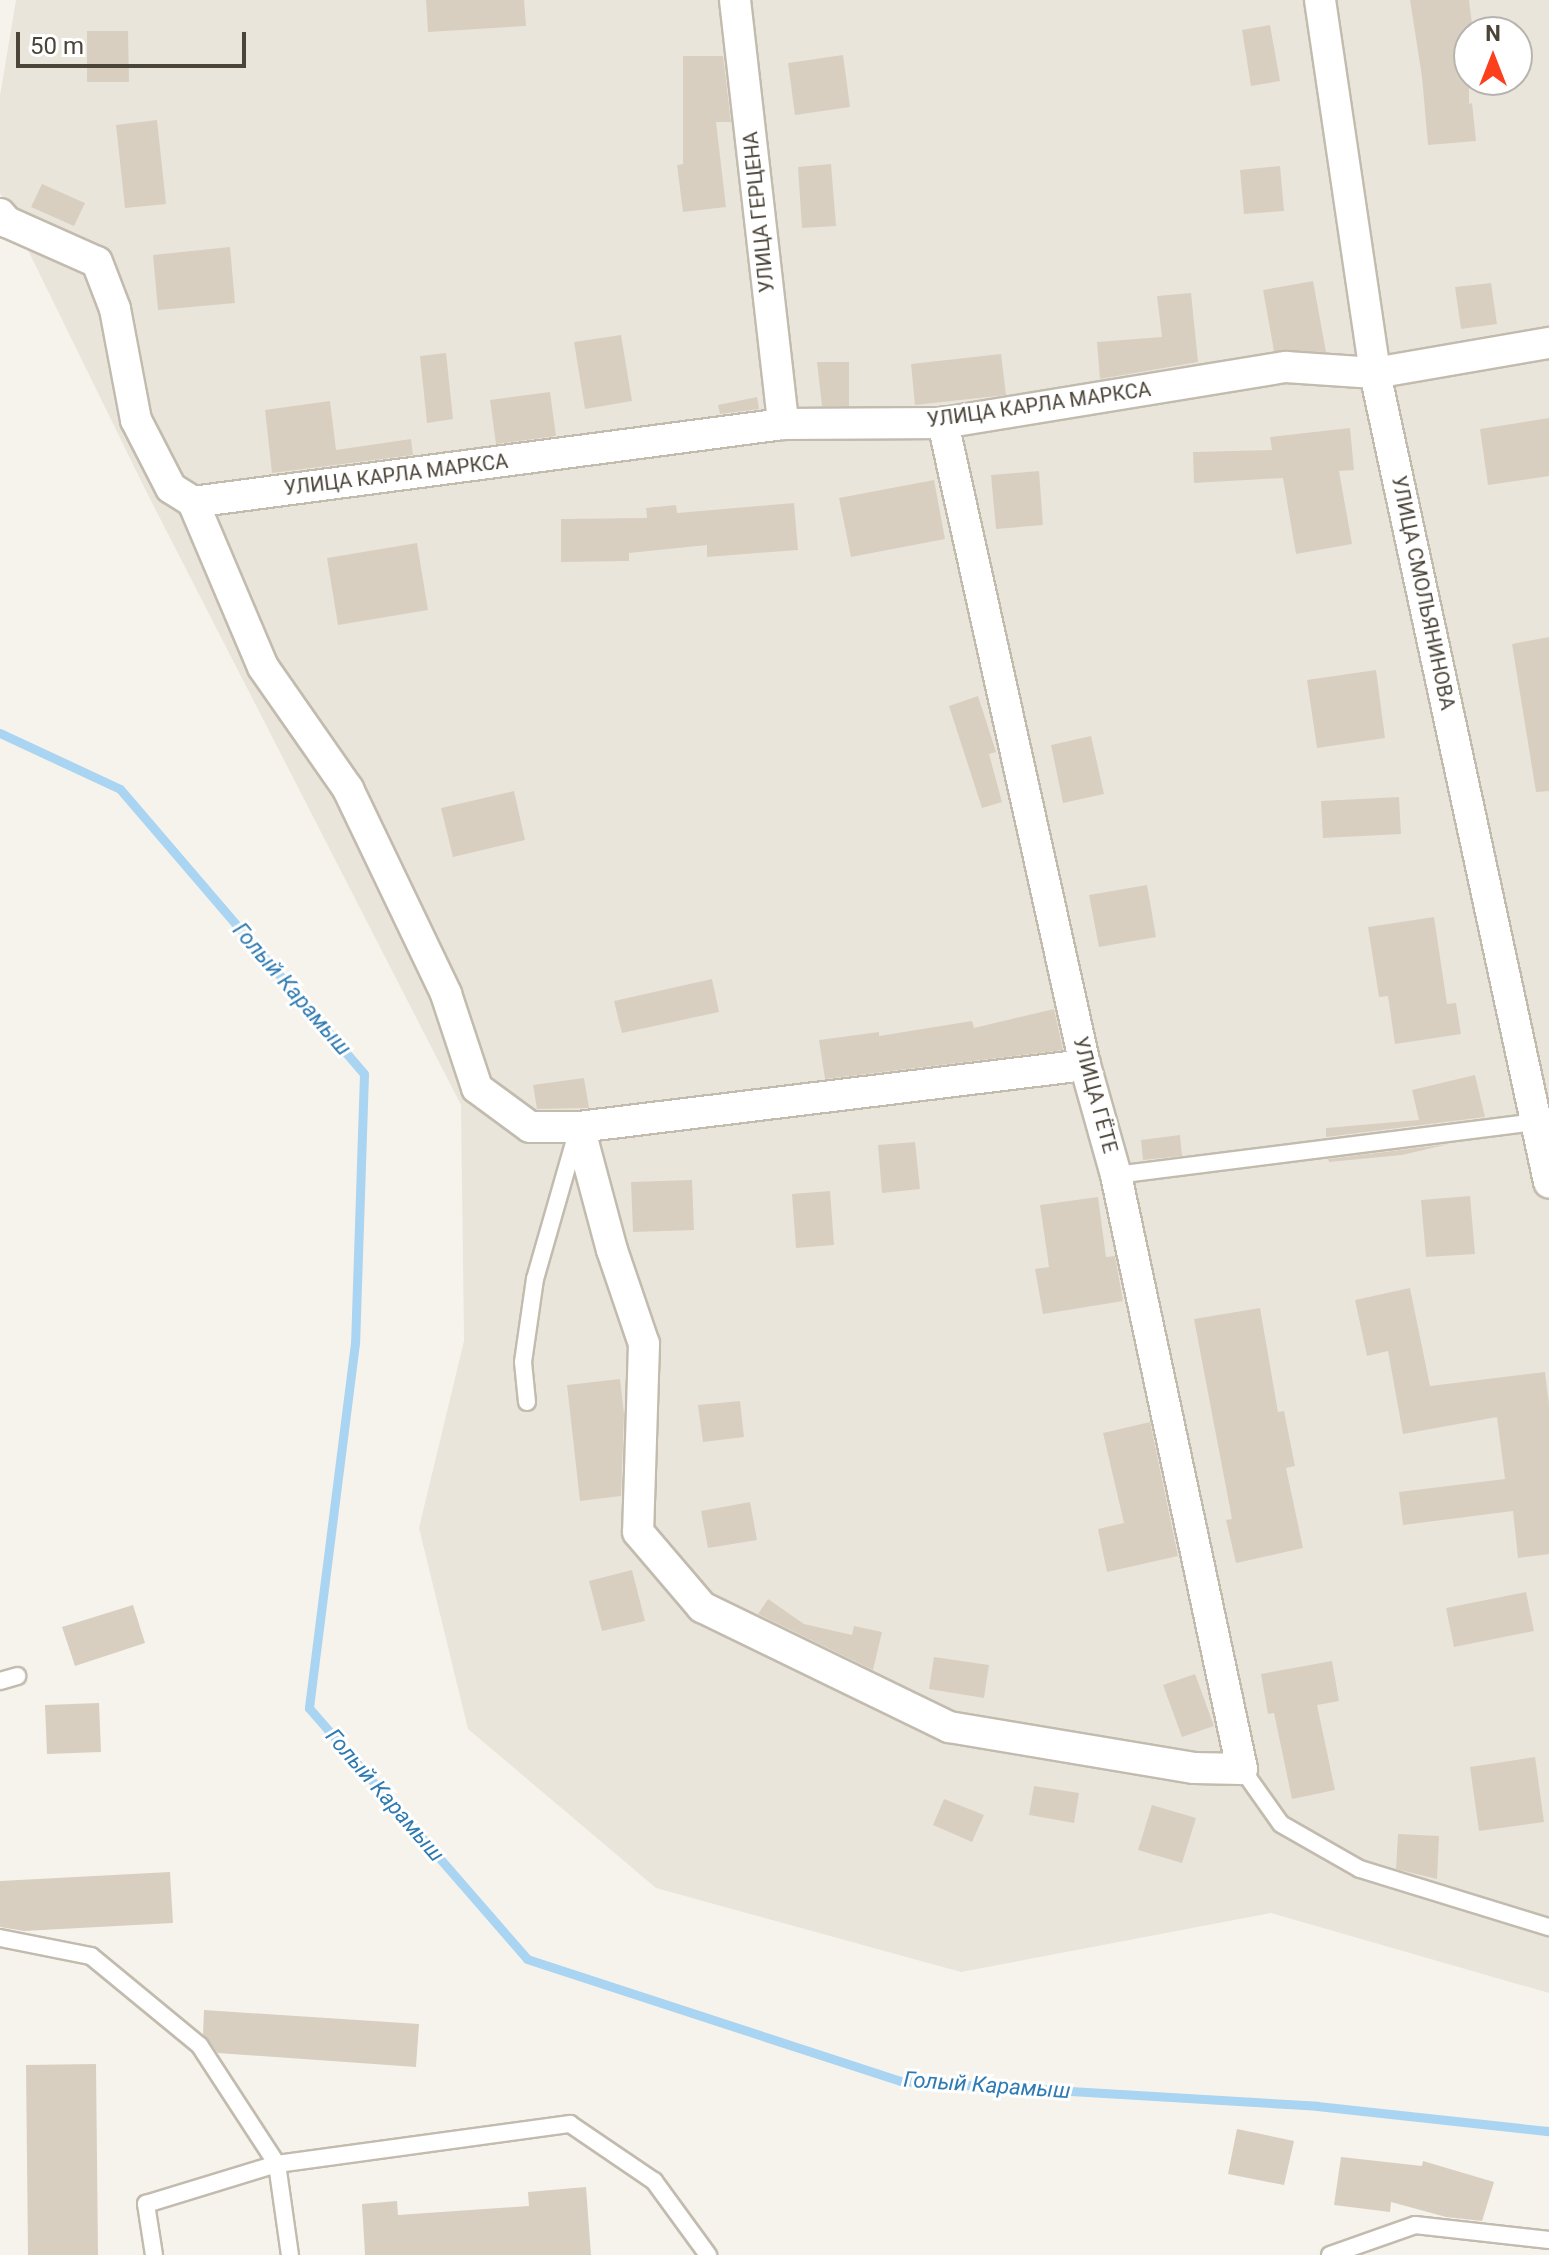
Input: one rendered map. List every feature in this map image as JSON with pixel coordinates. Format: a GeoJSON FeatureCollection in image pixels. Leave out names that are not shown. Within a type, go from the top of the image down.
{"type":"FeatureCollection","features":[{"type":"Feature","properties":{"kind":"street","name":"УЛИЦА ГЕРЦЕНА"},"geometry":{"type":"LineString","coordinates":[[735,0],[783,424]]}},
{"type":"Feature","properties":{"kind":"street","name":"УЛИЦА СМОЛЬЯНИНОВА"},"geometry":{"type":"LineString","coordinates":[[1320,0],[1375,373],[1536,1058],[1537,1122],[1549,1182]]}},
{"type":"Feature","properties":{"kind":"street"},"geometry":{"type":"LineString","coordinates":[[0,214],[7,222],[97,262],[115,309],[136,420],[171,488],[193,502],[263,667],[354,803],[446,994],[477,1088],[530,1127],[579,1127],[1085,1065]]}},
{"type":"Feature","properties":{"kind":"street","name":"УЛИЦА КАРЛА МАРКСА"},"geometry":{"type":"LineString","coordinates":[[193,502],[783,424],[943,423],[1286,367],[1375,373],[1549,343]]}},
{"type":"Feature","properties":{"kind":"street","name":"УЛИЦА ГЁТЕ"},"geometry":{"type":"LineString","coordinates":[[943,423],[1085,1065],[1116,1175],[1242,1769]]}},
{"type":"Feature","properties":{"kind":"street"},"geometry":{"type":"LineString","coordinates":[[579,1127],[612,1250],[644,1344],[638,1532],[702,1607],[949,1727],[1195,1768],[1242,1769]]}},
{"type":"Feature","properties":{"kind":"lane"},"geometry":{"type":"LineString","coordinates":[[1116,1175],[1537,1122]]}},
{"type":"Feature","properties":{"kind":"lane"},"geometry":{"type":"LineString","coordinates":[[527,1402],[523,1362],[535,1279],[579,1127]]}},
{"type":"Feature","properties":{"kind":"lane"},"geometry":{"type":"LineString","coordinates":[[0,1681],[17,1676]]}},
{"type":"Feature","properties":{"kind":"lane"},"geometry":{"type":"LineString","coordinates":[[1242,1769],[1281,1824],[1360,1869],[1549,1927]]}},
{"type":"Feature","properties":{"kind":"lane"},"geometry":{"type":"LineString","coordinates":[[0,1938],[91,1956],[200,2046],[277,2164],[290,2255]]}},
{"type":"Feature","properties":{"kind":"lane"},"geometry":{"type":"LineString","coordinates":[[154,2255],[146,2204],[277,2164],[570,2124],[654,2181],[708,2255]]}},
{"type":"Feature","properties":{"kind":"lane"},"geometry":{"type":"LineString","coordinates":[[1330,2255],[1415,2225],[1549,2240]]}},
{"type":"Feature","properties":{"kind":"shaded area"},"geometry":{"type":"Polygon","coordinates":[[[16,0],[1549,0],[1549,1993],[1271,1913],[961,1972],[656,1888],[468,1729],[419,1528],[464,1341],[461,1105],[148,495],[0,193],[0,96],[16,0]]]}},
{"type":"Feature","properties":{"kind":"building"},"geometry":{"type":"Polygon","coordinates":[[[426,0],[524,0],[526,26],[428,32],[426,0]]]}},
{"type":"Feature","properties":{"kind":"building"},"geometry":{"type":"Polygon","coordinates":[[[1410,0],[1469,0],[1471,16],[1453,16],[1453,96],[1469,96],[1476,141],[1428,145],[1422,77],[1410,0]]]}},
{"type":"Feature","properties":{"kind":"building"},"geometry":{"type":"Polygon","coordinates":[[[1270,25],[1280,81],[1251,86],[1242,30],[1270,25]]]}},
{"type":"Feature","properties":{"kind":"building"},"geometry":{"type":"Polygon","coordinates":[[[87,31],[128,31],[129,82],[87,82],[87,31]]]}},
{"type":"Feature","properties":{"kind":"building"},"geometry":{"type":"Polygon","coordinates":[[[843,55],[850,107],[795,115],[788,63],[843,55]]]}},
{"type":"Feature","properties":{"kind":"building"},"geometry":{"type":"Polygon","coordinates":[[[683,56],[723,56],[731,122],[716,122],[726,207],[683,212],[677,165],[683,164],[683,56]]]}},
{"type":"Feature","properties":{"kind":"building"},"geometry":{"type":"Polygon","coordinates":[[[157,120],[166,204],[125,208],[116,125],[157,120]]]}},
{"type":"Feature","properties":{"kind":"building"},"geometry":{"type":"Polygon","coordinates":[[[831,164],[836,226],[802,228],[798,167],[831,164]]]}},
{"type":"Feature","properties":{"kind":"building"},"geometry":{"type":"Polygon","coordinates":[[[1280,166],[1284,211],[1244,214],[1240,170],[1280,166]]]}},
{"type":"Feature","properties":{"kind":"building"},"geometry":{"type":"Polygon","coordinates":[[[42,184],[85,203],[74,226],[31,207],[42,184]]]}},
{"type":"Feature","properties":{"kind":"building"},"geometry":{"type":"Polygon","coordinates":[[[230,247],[235,303],[158,310],[153,255],[230,247]]]}},
{"type":"Feature","properties":{"kind":"building"},"geometry":{"type":"Polygon","coordinates":[[[1313,281],[1326,352],[1274,351],[1263,290],[1313,281]]]}},
{"type":"Feature","properties":{"kind":"building"},"geometry":{"type":"Polygon","coordinates":[[[1491,283],[1497,324],[1461,329],[1455,287],[1491,283]]]}},
{"type":"Feature","properties":{"kind":"building"},"geometry":{"type":"Polygon","coordinates":[[[1191,293],[1198,362],[1100,379],[1097,342],[1162,337],[1157,296],[1191,293]]]}},
{"type":"Feature","properties":{"kind":"building"},"geometry":{"type":"Polygon","coordinates":[[[621,335],[632,401],[585,409],[574,342],[621,335]]]}},
{"type":"Feature","properties":{"kind":"building"},"geometry":{"type":"Polygon","coordinates":[[[446,353],[453,419],[427,423],[420,356],[446,353]]]}},
{"type":"Feature","properties":{"kind":"building"},"geometry":{"type":"Polygon","coordinates":[[[1001,354],[1006,395],[915,405],[911,364],[1001,354]]]}},
{"type":"Feature","properties":{"kind":"building"},"geometry":{"type":"Polygon","coordinates":[[[817,362],[849,362],[849,406],[822,406],[817,362]]]}},
{"type":"Feature","properties":{"kind":"building"},"geometry":{"type":"Polygon","coordinates":[[[550,392],[556,436],[496,444],[490,400],[550,392]]]}},
{"type":"Feature","properties":{"kind":"building"},"geometry":{"type":"Polygon","coordinates":[[[757,397],[759,409],[720,414],[718,405],[757,397]]]}},
{"type":"Feature","properties":{"kind":"building"},"geometry":{"type":"Polygon","coordinates":[[[330,401],[336,450],[411,439],[413,455],[272,473],[265,410],[330,401]]]}},
{"type":"Feature","properties":{"kind":"building"},"geometry":{"type":"Polygon","coordinates":[[[1549,418],[1549,476],[1488,485],[1480,429],[1549,418]]]}},
{"type":"Feature","properties":{"kind":"building"},"geometry":{"type":"Polygon","coordinates":[[[1350,428],[1354,470],[1339,471],[1352,544],[1296,554],[1283,478],[1194,483],[1193,452],[1272,450],[1270,437],[1350,428]]]}},
{"type":"Feature","properties":{"kind":"building"},"geometry":{"type":"Polygon","coordinates":[[[1039,471],[1043,525],[996,529],[991,475],[1039,471]]]}},
{"type":"Feature","properties":{"kind":"building"},"geometry":{"type":"Polygon","coordinates":[[[934,480],[945,539],[851,557],[839,498],[934,480]]]}},
{"type":"Feature","properties":{"kind":"building"},"geometry":{"type":"Polygon","coordinates":[[[794,503],[798,550],[707,557],[707,545],[629,553],[629,561],[561,562],[561,519],[647,518],[646,508],[676,505],[677,513],[794,503]]]}},
{"type":"Feature","properties":{"kind":"building"},"geometry":{"type":"Polygon","coordinates":[[[417,543],[428,610],[338,625],[327,558],[417,543]]]}},
{"type":"Feature","properties":{"kind":"building"},"geometry":{"type":"Polygon","coordinates":[[[1549,637],[1549,791],[1536,792],[1512,644],[1549,637]]]}},
{"type":"Feature","properties":{"kind":"building"},"geometry":{"type":"Polygon","coordinates":[[[1376,670],[1385,738],[1317,748],[1307,680],[1376,670]]]}},
{"type":"Feature","properties":{"kind":"building"},"geometry":{"type":"Polygon","coordinates":[[[978,696],[996,752],[989,754],[1002,802],[982,808],[949,706],[978,696]]]}},
{"type":"Feature","properties":{"kind":"building"},"geometry":{"type":"Polygon","coordinates":[[[1091,736],[1104,794],[1063,803],[1051,745],[1091,736]]]}},
{"type":"Feature","properties":{"kind":"building"},"geometry":{"type":"Polygon","coordinates":[[[514,791],[525,840],[453,857],[441,808],[514,791]]]}},
{"type":"Feature","properties":{"kind":"building"},"geometry":{"type":"Polygon","coordinates":[[[1399,797],[1401,834],[1323,838],[1321,801],[1399,797]]]}},
{"type":"Feature","properties":{"kind":"building"},"geometry":{"type":"Polygon","coordinates":[[[1147,885],[1156,937],[1099,947],[1089,895],[1147,885]]]}},
{"type":"Feature","properties":{"kind":"building"},"geometry":{"type":"Polygon","coordinates":[[[1434,917],[1447,1004],[1456,1003],[1461,1034],[1395,1044],[1388,996],[1379,997],[1368,927],[1434,917]]]}},
{"type":"Feature","properties":{"kind":"building"},"geometry":{"type":"Polygon","coordinates":[[[712,979],[719,1012],[622,1033],[614,1001],[712,979]]]}},
{"type":"Feature","properties":{"kind":"building"},"geometry":{"type":"Polygon","coordinates":[[[1054,1009],[1063,1050],[825,1079],[819,1040],[879,1032],[879,1036],[972,1021],[974,1028],[1054,1009]]]}},
{"type":"Feature","properties":{"kind":"building"},"geometry":{"type":"Polygon","coordinates":[[[1475,1075],[1485,1117],[1326,1137],[1326,1128],[1419,1120],[1412,1090],[1475,1075]]]}},
{"type":"Feature","properties":{"kind":"building"},"geometry":{"type":"Polygon","coordinates":[[[584,1078],[589,1108],[537,1109],[533,1085],[584,1078]]]}},
{"type":"Feature","properties":{"kind":"building"},"geometry":{"type":"Polygon","coordinates":[[[1180,1135],[1182,1156],[1143,1160],[1141,1140],[1180,1135]]]}},
{"type":"Feature","properties":{"kind":"building"},"geometry":{"type":"Polygon","coordinates":[[[915,1142],[920,1189],[882,1193],[878,1145],[915,1142]]]}},
{"type":"Feature","properties":{"kind":"building"},"geometry":{"type":"Polygon","coordinates":[[[1449,1144],[1402,1155],[1329,1162],[1328,1159],[1449,1144]]]}},
{"type":"Feature","properties":{"kind":"building"},"geometry":{"type":"Polygon","coordinates":[[[692,1180],[694,1230],[633,1232],[631,1182],[692,1180]]]}},
{"type":"Feature","properties":{"kind":"building"},"geometry":{"type":"Polygon","coordinates":[[[830,1191],[834,1245],[796,1248],[792,1194],[830,1191]]]}},
{"type":"Feature","properties":{"kind":"building"},"geometry":{"type":"Polygon","coordinates":[[[1470,1196],[1475,1254],[1426,1257],[1421,1200],[1470,1196]]]}},
{"type":"Feature","properties":{"kind":"building"},"geometry":{"type":"Polygon","coordinates":[[[1098,1197],[1106,1257],[1115,1256],[1123,1301],[1043,1314],[1035,1269],[1049,1267],[1040,1205],[1098,1197]]]}},
{"type":"Feature","properties":{"kind":"building"},"geometry":{"type":"Polygon","coordinates":[[[1410,1288],[1430,1386],[1545,1372],[1549,1404],[1549,1554],[1518,1558],[1513,1511],[1403,1525],[1399,1492],[1505,1479],[1497,1417],[1403,1434],[1388,1351],[1367,1356],[1355,1300],[1410,1288]]]}},
{"type":"Feature","properties":{"kind":"building"},"geometry":{"type":"Polygon","coordinates":[[[1260,1308],[1278,1412],[1284,1411],[1295,1466],[1286,1468],[1303,1548],[1236,1563],[1226,1520],[1232,1519],[1194,1319],[1260,1308]]]}},
{"type":"Feature","properties":{"kind":"building"},"geometry":{"type":"Polygon","coordinates":[[[620,1379],[624,1414],[621,1496],[580,1501],[567,1385],[620,1379]]]}},
{"type":"Feature","properties":{"kind":"building"},"geometry":{"type":"Polygon","coordinates":[[[740,1401],[744,1437],[703,1442],[698,1405],[740,1401]]]}},
{"type":"Feature","properties":{"kind":"building"},"geometry":{"type":"Polygon","coordinates":[[[1150,1422],[1178,1556],[1107,1572],[1098,1529],[1124,1523],[1103,1433],[1150,1422]]]}},
{"type":"Feature","properties":{"kind":"building"},"geometry":{"type":"Polygon","coordinates":[[[750,1502],[757,1540],[708,1548],[701,1511],[750,1502]]]}},
{"type":"Feature","properties":{"kind":"building"},"geometry":{"type":"Polygon","coordinates":[[[632,1570],[645,1621],[602,1631],[589,1581],[632,1570]]]}},
{"type":"Feature","properties":{"kind":"building"},"geometry":{"type":"Polygon","coordinates":[[[1526,1592],[1534,1631],[1454,1647],[1446,1608],[1526,1592]]]}},
{"type":"Feature","properties":{"kind":"building"},"geometry":{"type":"Polygon","coordinates":[[[768,1599],[804,1624],[852,1635],[854,1626],[882,1632],[873,1670],[758,1614],[768,1599]]]}},
{"type":"Feature","properties":{"kind":"building"},"geometry":{"type":"Polygon","coordinates":[[[133,1605],[145,1643],[75,1666],[62,1627],[133,1605]]]}},
{"type":"Feature","properties":{"kind":"building"},"geometry":{"type":"Polygon","coordinates":[[[934,1657],[989,1665],[984,1698],[929,1689],[934,1657]]]}},
{"type":"Feature","properties":{"kind":"building"},"geometry":{"type":"Polygon","coordinates":[[[1332,1661],[1339,1701],[1317,1705],[1335,1790],[1292,1799],[1274,1713],[1268,1714],[1261,1674],[1332,1661]]]}},
{"type":"Feature","properties":{"kind":"building"},"geometry":{"type":"Polygon","coordinates":[[[1195,1674],[1214,1726],[1182,1737],[1163,1685],[1195,1674]]]}},
{"type":"Feature","properties":{"kind":"building"},"geometry":{"type":"Polygon","coordinates":[[[99,1703],[101,1752],[47,1754],[45,1705],[99,1703]]]}},
{"type":"Feature","properties":{"kind":"building"},"geometry":{"type":"Polygon","coordinates":[[[1535,1757],[1544,1822],[1479,1831],[1470,1767],[1535,1757]]]}},
{"type":"Feature","properties":{"kind":"building"},"geometry":{"type":"Polygon","coordinates":[[[1034,1786],[1079,1793],[1074,1823],[1029,1815],[1034,1786]]]}},
{"type":"Feature","properties":{"kind":"building"},"geometry":{"type":"Polygon","coordinates":[[[944,1799],[984,1815],[972,1842],[933,1825],[944,1799]]]}},
{"type":"Feature","properties":{"kind":"building"},"geometry":{"type":"Polygon","coordinates":[[[1152,1805],[1196,1818],[1182,1863],[1138,1850],[1152,1805]]]}},
{"type":"Feature","properties":{"kind":"building"},"geometry":{"type":"Polygon","coordinates":[[[1398,1834],[1439,1836],[1437,1879],[1396,1869],[1398,1834]]]}},
{"type":"Feature","properties":{"kind":"building"},"geometry":{"type":"Polygon","coordinates":[[[170,1872],[173,1923],[24,1931],[0,1927],[0,1881],[170,1872]]]}},
{"type":"Feature","properties":{"kind":"building"},"geometry":{"type":"Polygon","coordinates":[[[204,2010],[419,2024],[416,2067],[218,2053],[203,2034],[204,2010]]]}},
{"type":"Feature","properties":{"kind":"building"},"geometry":{"type":"Polygon","coordinates":[[[96,2064],[98,2255],[28,2255],[26,2065],[96,2064]]]}},
{"type":"Feature","properties":{"kind":"building"},"geometry":{"type":"Polygon","coordinates":[[[1237,2129],[1294,2141],[1284,2185],[1228,2174],[1237,2129]]]}},
{"type":"Feature","properties":{"kind":"building"},"geometry":{"type":"Polygon","coordinates":[[[1341,2157],[1422,2166],[1423,2161],[1494,2182],[1482,2221],[1446,2217],[1391,2202],[1390,2212],[1334,2205],[1341,2157]]]}},
{"type":"Feature","properties":{"kind":"building"},"geometry":{"type":"Polygon","coordinates":[[[586,2187],[591,2255],[365,2255],[362,2204],[397,2201],[398,2215],[529,2206],[528,2192],[586,2187]]]}},
{"type":"Feature","properties":{"kind":"waterway","name":"Голый Карамыш"},"geometry":{"type":"LineString","coordinates":[[0,733],[120,789],[364,1074],[355,1343],[309,1708],[527,1959],[901,2081],[1317,2106],[1549,2131]]}}]}
